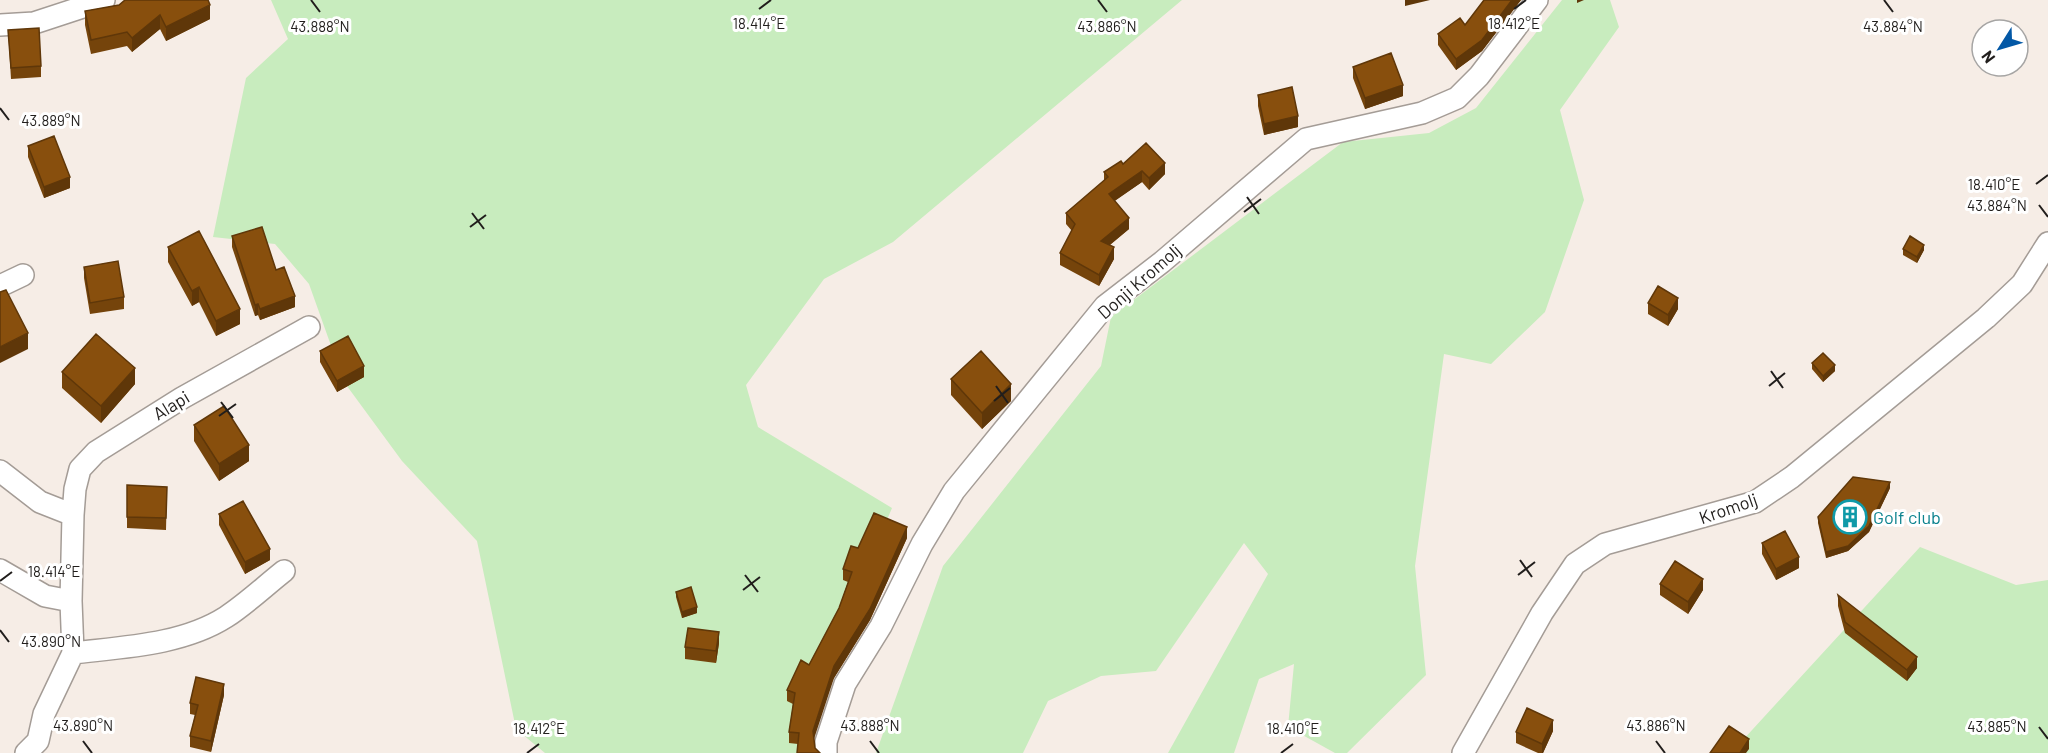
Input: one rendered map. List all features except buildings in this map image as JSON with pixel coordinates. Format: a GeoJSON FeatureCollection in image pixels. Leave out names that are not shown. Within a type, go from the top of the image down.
{"type":"FeatureCollection","features":[{"type":"Feature","properties":{"kind":"street"},"geometry":{"type":"LineString","coordinates":[[0,26],[34,23],[104,0]]}},
{"type":"Feature","properties":{"kind":"street","name":"Donji Kromolj"},"geometry":{"type":"LineString","coordinates":[[826,753],[826,742],[845,684],[881,626],[922,543],[954,491],[1105,306],[1162,262],[1306,139],[1422,113],[1457,98],[1479,76],[1537,0]]}},
{"type":"Feature","properties":{"kind":"street","name":"Kromolj"},"geometry":{"type":"LineString","coordinates":[[1463,753],[1542,613],[1575,564],[1605,544],[1755,502],[1792,477],[1986,318],[2022,284],[2048,243]]}},
{"type":"Feature","properties":{"kind":"street"},"geometry":{"type":"LineString","coordinates":[[0,286],[23,275]]}},
{"type":"Feature","properties":{"kind":"street","name":"Alapi"},"geometry":{"type":"LineString","coordinates":[[26,753],[38,741],[44,714],[73,653],[71,601],[74,515],[75,489],[80,470],[96,452],[182,398],[309,327]]}},
{"type":"Feature","properties":{"kind":"street"},"geometry":{"type":"LineString","coordinates":[[0,471],[40,502],[74,515]]}},
{"type":"Feature","properties":{"kind":"street"},"geometry":{"type":"LineString","coordinates":[[0,570],[45,596],[71,601]]}},
{"type":"Feature","properties":{"kind":"street"},"geometry":{"type":"LineString","coordinates":[[73,653],[171,638],[206,627],[226,617],[284,571]]}},
{"type":"Feature","properties":{"kind":"green space"},"geometry":{"type":"Polygon","coordinates":[[[271,0],[1182,0],[893,242],[824,279],[746,385],[758,427],[892,508],[851,605],[805,753],[545,753],[516,729],[477,541],[402,461],[344,382],[309,284],[275,244],[213,237],[246,78],[288,39],[271,0]]]}},
{"type":"Feature","properties":{"kind":"green space"},"geometry":{"type":"Polygon","coordinates":[[[1562,0],[1610,0],[1619,27],[1560,110],[1584,200],[1545,312],[1491,364],[1444,354],[1415,566],[1426,675],[1347,753],[1335,753],[1288,727],[1294,664],[1259,679],[1234,753],[1168,753],[1268,574],[1244,543],[1156,671],[1101,676],[1048,701],[1023,753],[876,753],[943,566],[1101,366],[1111,317],[1343,142],[1429,133],[1476,108],[1562,0]]]}},
{"type":"Feature","properties":{"kind":"green space"},"geometry":{"type":"Polygon","coordinates":[[[1920,547],[2016,585],[2048,580],[2048,753],[1731,753],[1920,547]]]}},
{"type":"Feature","properties":{"kind":"place","name":"Golf club"},"geometry":{"type":"Point","coordinates":[1850,517]}}]}
